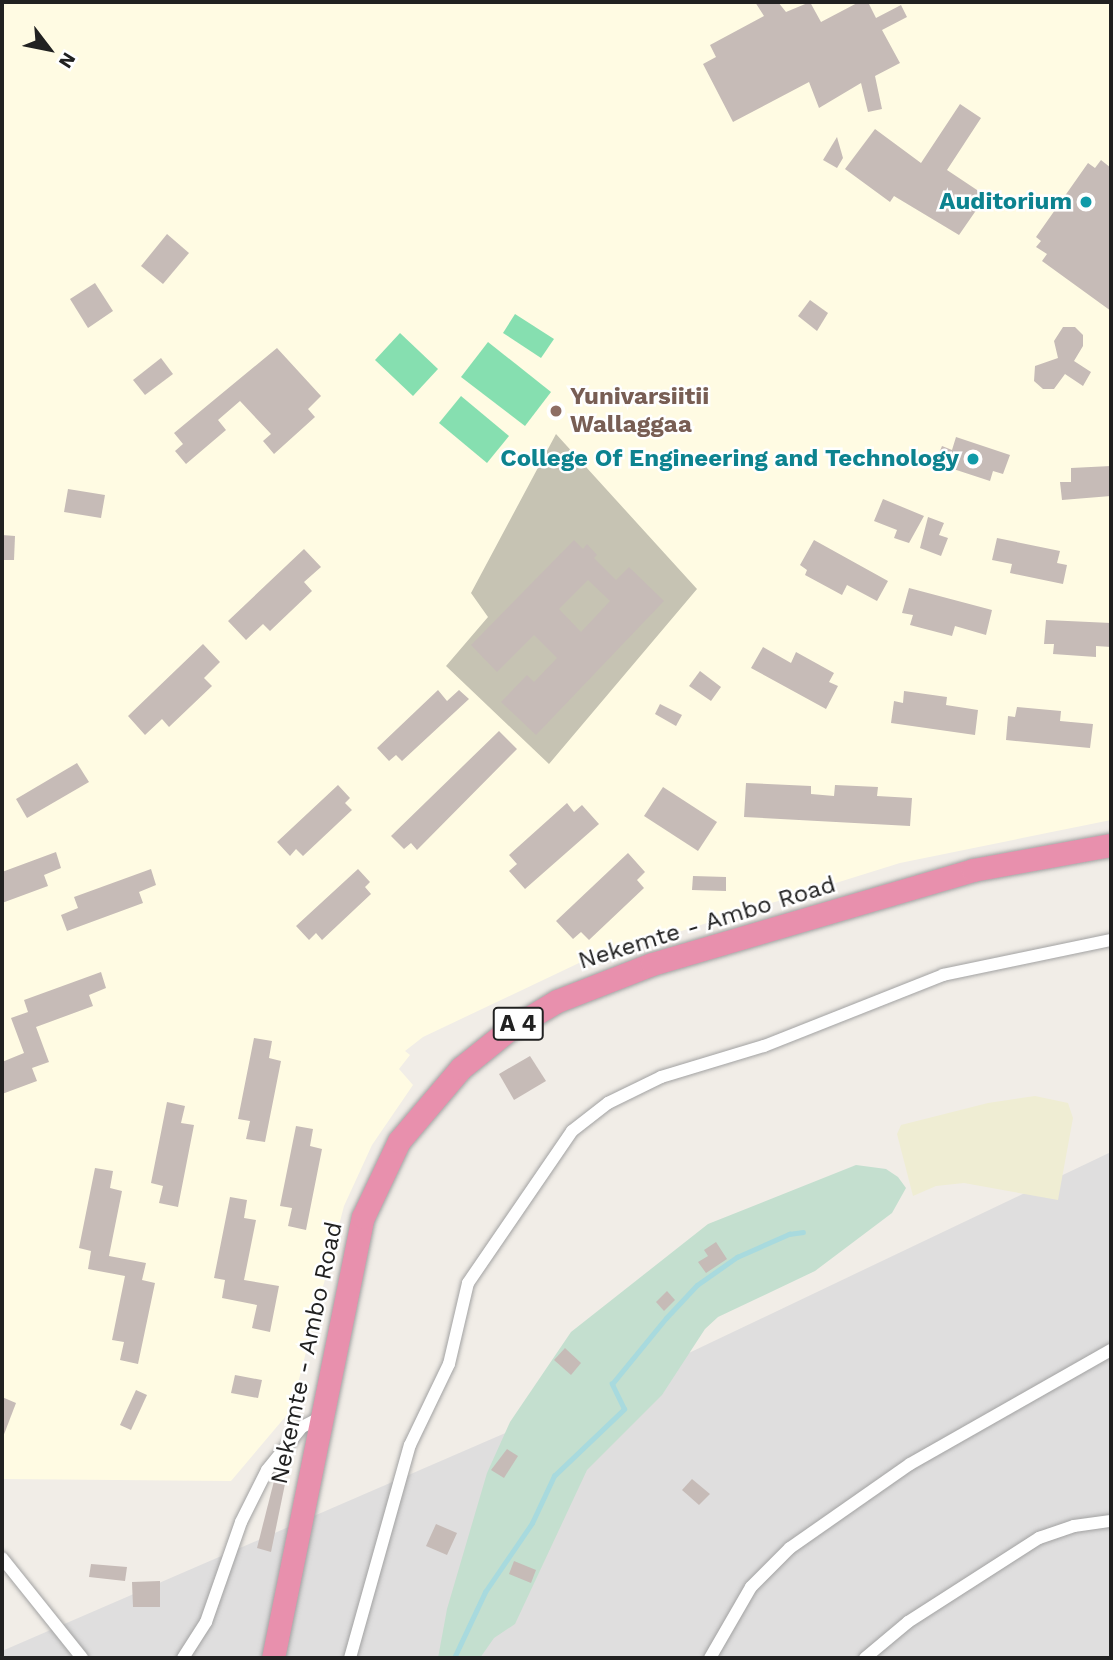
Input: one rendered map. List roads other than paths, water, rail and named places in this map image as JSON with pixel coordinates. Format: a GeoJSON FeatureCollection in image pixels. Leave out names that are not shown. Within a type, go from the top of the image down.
{"type":"FeatureCollection","features":[{"type":"Feature","properties":{"kind":"highway","name":"Nekemte - Ambo Road"},"geometry":{"type":"LineString","coordinates":[[273,1658],[354,1250],[371,1195],[419,1114],[488,1044],[579,990],[664,960],[974,870],[1111,845]]}},
{"type":"Feature","properties":{"kind":"street"},"geometry":{"type":"LineString","coordinates":[[350,1658],[410,1445],[449,1364],[468,1283],[572,1130],[608,1103],[661,1077],[764,1046],[943,975],[1111,940]]}},
{"type":"Feature","properties":{"kind":"street"},"geometry":{"type":"LineString","coordinates":[[710,1658],[751,1587],[790,1548],[910,1464],[1111,1350]]}},
{"type":"Feature","properties":{"kind":"street"},"geometry":{"type":"LineString","coordinates":[[183,1658],[206,1622],[241,1522],[267,1470],[302,1427],[320,1418]]}},
{"type":"Feature","properties":{"kind":"street"},"geometry":{"type":"LineString","coordinates":[[865,1658],[908,1622],[1039,1538],[1074,1526],[1111,1521]]}},
{"type":"Feature","properties":{"kind":"street"},"geometry":{"type":"LineString","coordinates":[[2,1558],[82,1658]]}},
{"type":"Feature","properties":{"kind":"waterway"},"geometry":{"type":"LineString","coordinates":[[454,1658],[485,1592],[532,1523],[554,1476],[624,1409],[612,1384],[666,1318],[697,1285],[737,1257],[789,1234],[803,1232]]}},
{"type":"Feature","properties":{"kind":"place","name":"Auditorium"},"geometry":{"type":"Point","coordinates":[1086,202]}},
{"type":"Feature","properties":{"kind":"place","name":"Yunivarsiitii Wallaggaa"},"geometry":{"type":"Point","coordinates":[556,411]}},
{"type":"Feature","properties":{"kind":"place","name":"College Of Engineering and Technology"},"geometry":{"type":"Point","coordinates":[973,459]}}]}
